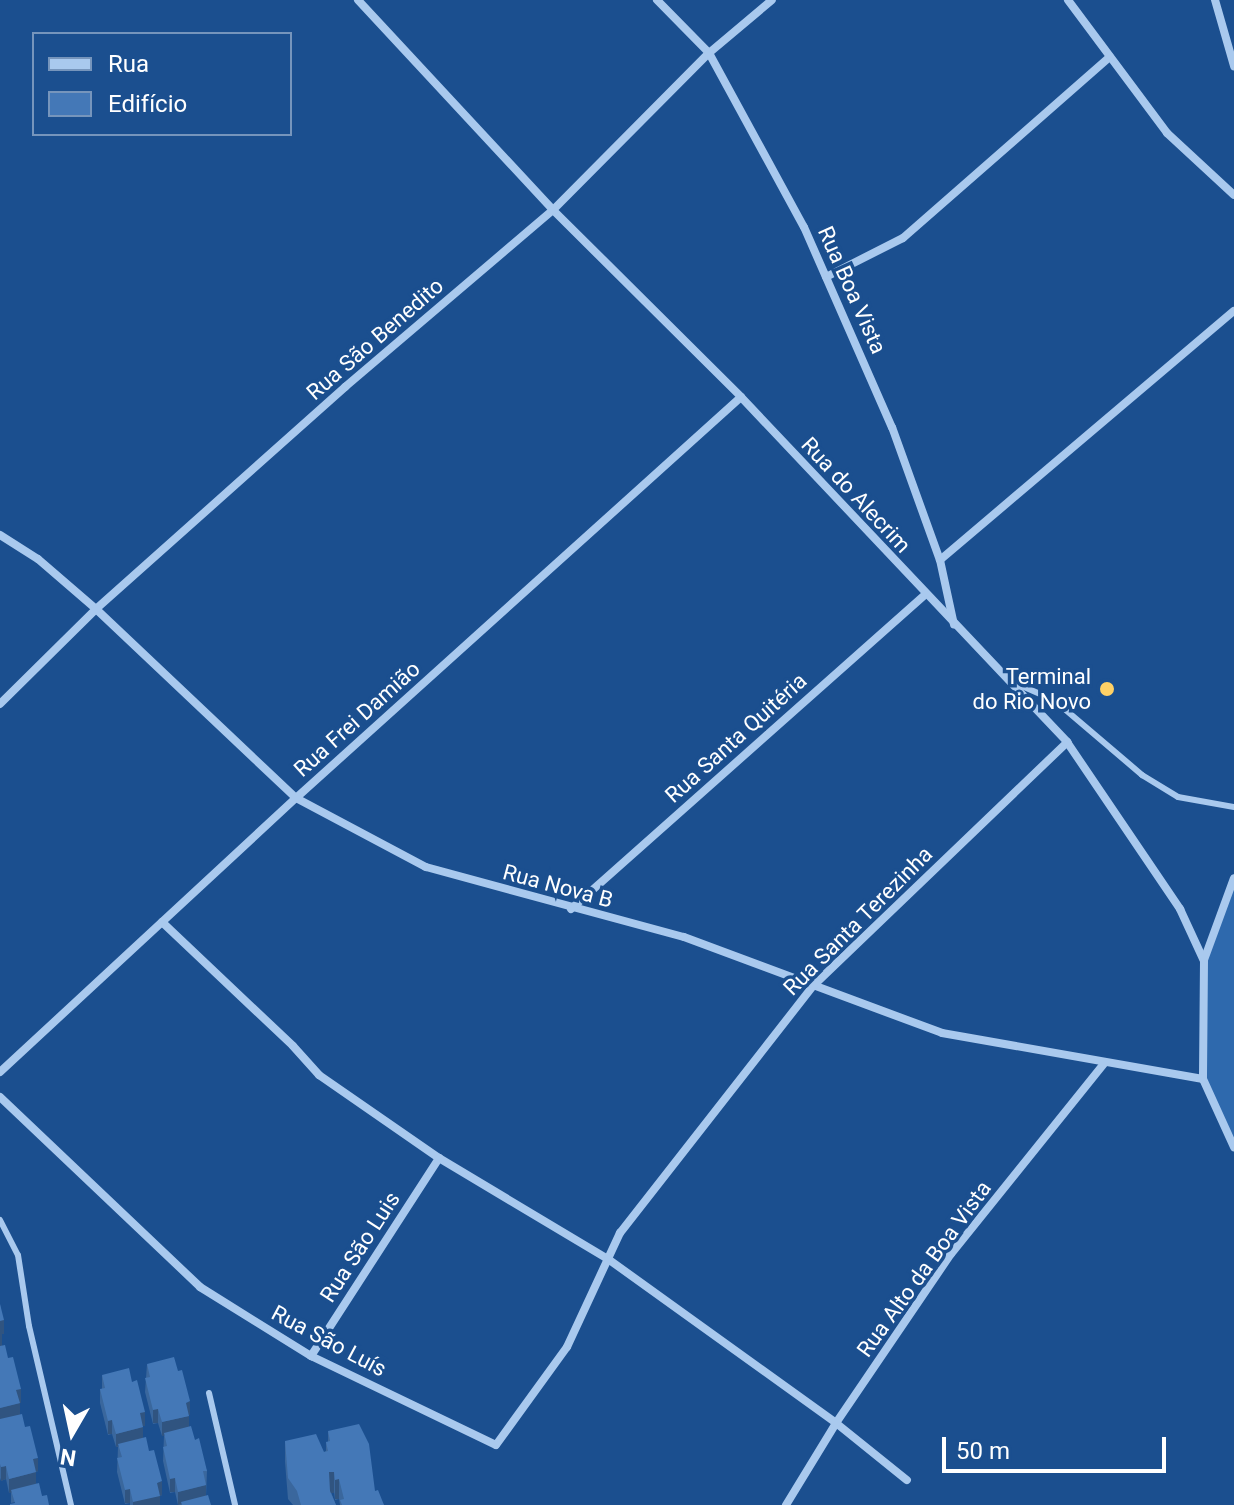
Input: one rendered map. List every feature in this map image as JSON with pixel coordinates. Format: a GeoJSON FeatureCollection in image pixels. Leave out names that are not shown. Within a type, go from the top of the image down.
{"type":"FeatureCollection","features":[{"type":"Feature","properties":{"kind":"street","name":"Rua do Alecrim"},"geometry":{"type":"LineString","coordinates":[[358,0],[553,210],[741,397],[925,595],[1015,683],[1067,742],[1180,909],[1204,961],[1203,1079]]}},
{"type":"Feature","properties":{"kind":"street","name":"Rua Boa Vista"},"geometry":{"type":"LineString","coordinates":[[657,0],[709,53],[804,227],[892,427],[940,560],[954,625]]}},
{"type":"Feature","properties":{"kind":"street","name":"Rua São Benedito"},"geometry":{"type":"LineString","coordinates":[[0,704],[96,609],[345,387],[553,210],[709,53],[772,0]]}},
{"type":"Feature","properties":{"kind":"street"},"geometry":{"type":"LineString","coordinates":[[1068,0],[1167,133],[1234,195]]}},
{"type":"Feature","properties":{"kind":"street"},"geometry":{"type":"LineString","coordinates":[[1215,0],[1234,66]]}},
{"type":"Feature","properties":{"kind":"street"},"geometry":{"type":"LineString","coordinates":[[826,277],[903,238],[1110,57]]}},
{"type":"Feature","properties":{"kind":"street"},"geometry":{"type":"LineString","coordinates":[[940,560],[1234,311]]}},
{"type":"Feature","properties":{"kind":"street","name":"Rua Frei Damião"},"geometry":{"type":"LineString","coordinates":[[0,1072],[296,798],[741,397]]}},
{"type":"Feature","properties":{"kind":"street","name":"Rua Nova B"},"geometry":{"type":"LineString","coordinates":[[0,535],[38,559],[96,609],[296,798],[426,867],[571,909],[684,937],[942,1033],[1104,1064],[1203,1079]]}},
{"type":"Feature","properties":{"kind":"street","name":"Rua Santa Quitéria"},"geometry":{"type":"LineString","coordinates":[[571,909],[925,595]]}},
{"type":"Feature","properties":{"kind":"street","name":"Rua Santa Terezinha"},"geometry":{"type":"LineString","coordinates":[[608,1259],[620,1233],[814,985],[1067,742]]}},
{"type":"Feature","properties":{"kind":"street"},"geometry":{"type":"LineString","coordinates":[[1204,961],[1234,878]]}},
{"type":"Feature","properties":{"kind":"street"},"geometry":{"type":"LineString","coordinates":[[162,922],[293,1046],[319,1075],[439,1158],[608,1259],[836,1423],[907,1480]]}},
{"type":"Feature","properties":{"kind":"street","name":"Rua Alto da Boa Vista"},"geometry":{"type":"LineString","coordinates":[[786,1505],[836,1423],[951,1254],[1104,1064]]}},
{"type":"Feature","properties":{"kind":"street"},"geometry":{"type":"LineString","coordinates":[[1203,1079],[1234,1147]]}},
{"type":"Feature","properties":{"kind":"street","name":"Rua São Luís"},"geometry":{"type":"LineString","coordinates":[[0,1097],[200,1287],[311,1356],[496,1445],[567,1347],[608,1259]]}},
{"type":"Feature","properties":{"kind":"street","name":"Rua São Luis"},"geometry":{"type":"LineString","coordinates":[[311,1356],[439,1158]]}},
{"type":"Feature","properties":{"kind":"lane"},"geometry":{"type":"LineString","coordinates":[[1015,683],[1054,700],[1142,775],[1178,797],[1234,807]]}},
{"type":"Feature","properties":{"kind":"lane"},"geometry":{"type":"LineString","coordinates":[[0,1220],[18,1255],[29,1326],[71,1505]]}},
{"type":"Feature","properties":{"kind":"lane"},"geometry":{"type":"LineString","coordinates":[[209,1393],[235,1505]]}},
{"type":"Feature","properties":{"kind":"shaded area"},"geometry":{"type":"Polygon","coordinates":[[[1234,878],[1234,1147],[1203,1079],[1204,961],[1234,878]]]}},
{"type":"Feature","properties":{"kind":"building"},"geometry":{"type":"Polygon","coordinates":[[[5,1345],[8,1358],[13,1357],[21,1389],[16,1390],[20,1403],[0,1408],[0,1346],[5,1345]]]}},
{"type":"Feature","properties":{"kind":"building"},"geometry":{"type":"Polygon","coordinates":[[[174,1357],[178,1371],[182,1370],[190,1401],[186,1403],[189,1416],[162,1422],[158,1409],[153,1410],[145,1378],[150,1377],[147,1364],[174,1357]]]}},
{"type":"Feature","properties":{"kind":"building"},"geometry":{"type":"Polygon","coordinates":[[[129,1368],[132,1382],[137,1380],[145,1412],[140,1413],[143,1427],[116,1434],[112,1420],[108,1421],[100,1389],[105,1388],[102,1375],[129,1368]]]}},
{"type":"Feature","properties":{"kind":"building"},"geometry":{"type":"Polygon","coordinates":[[[22,1414],[25,1427],[30,1426],[38,1458],[33,1459],[36,1472],[9,1479],[6,1466],[1,1467],[0,1464],[0,1419],[22,1414]]]}},
{"type":"Feature","properties":{"kind":"building"},"geometry":{"type":"Polygon","coordinates":[[[359,1424],[369,1444],[375,1491],[378,1490],[384,1505],[342,1505],[340,1500],[344,1499],[339,1479],[335,1480],[334,1472],[329,1472],[330,1491],[336,1505],[301,1505],[297,1491],[288,1478],[285,1441],[316,1434],[324,1452],[328,1451],[326,1442],[330,1441],[328,1431],[359,1424]]]}},
{"type":"Feature","properties":{"kind":"building"},"geometry":{"type":"Polygon","coordinates":[[[191,1426],[195,1440],[199,1438],[207,1471],[203,1471],[206,1485],[178,1492],[175,1478],[170,1479],[163,1447],[167,1446],[164,1433],[191,1426]]]}},
{"type":"Feature","properties":{"kind":"building"},"geometry":{"type":"Polygon","coordinates":[[[146,1437],[149,1451],[154,1450],[162,1481],[157,1483],[160,1496],[133,1502],[130,1489],[125,1490],[117,1458],[122,1457],[118,1444],[146,1437]]]}},
{"type":"Feature","properties":{"kind":"building"},"geometry":{"type":"Polygon","coordinates":[[[39,1483],[42,1496],[47,1495],[49,1505],[10,1505],[15,1503],[11,1490],[39,1483]]]}},
{"type":"Feature","properties":{"kind":"building"},"geometry":{"type":"Polygon","coordinates":[[[208,1495],[211,1505],[182,1505],[181,1502],[208,1495]]]}},
{"type":"Feature","properties":{"kind":"place","name":"Terminal do Rio Novo"},"geometry":{"type":"Point","coordinates":[1107,689]}}]}
